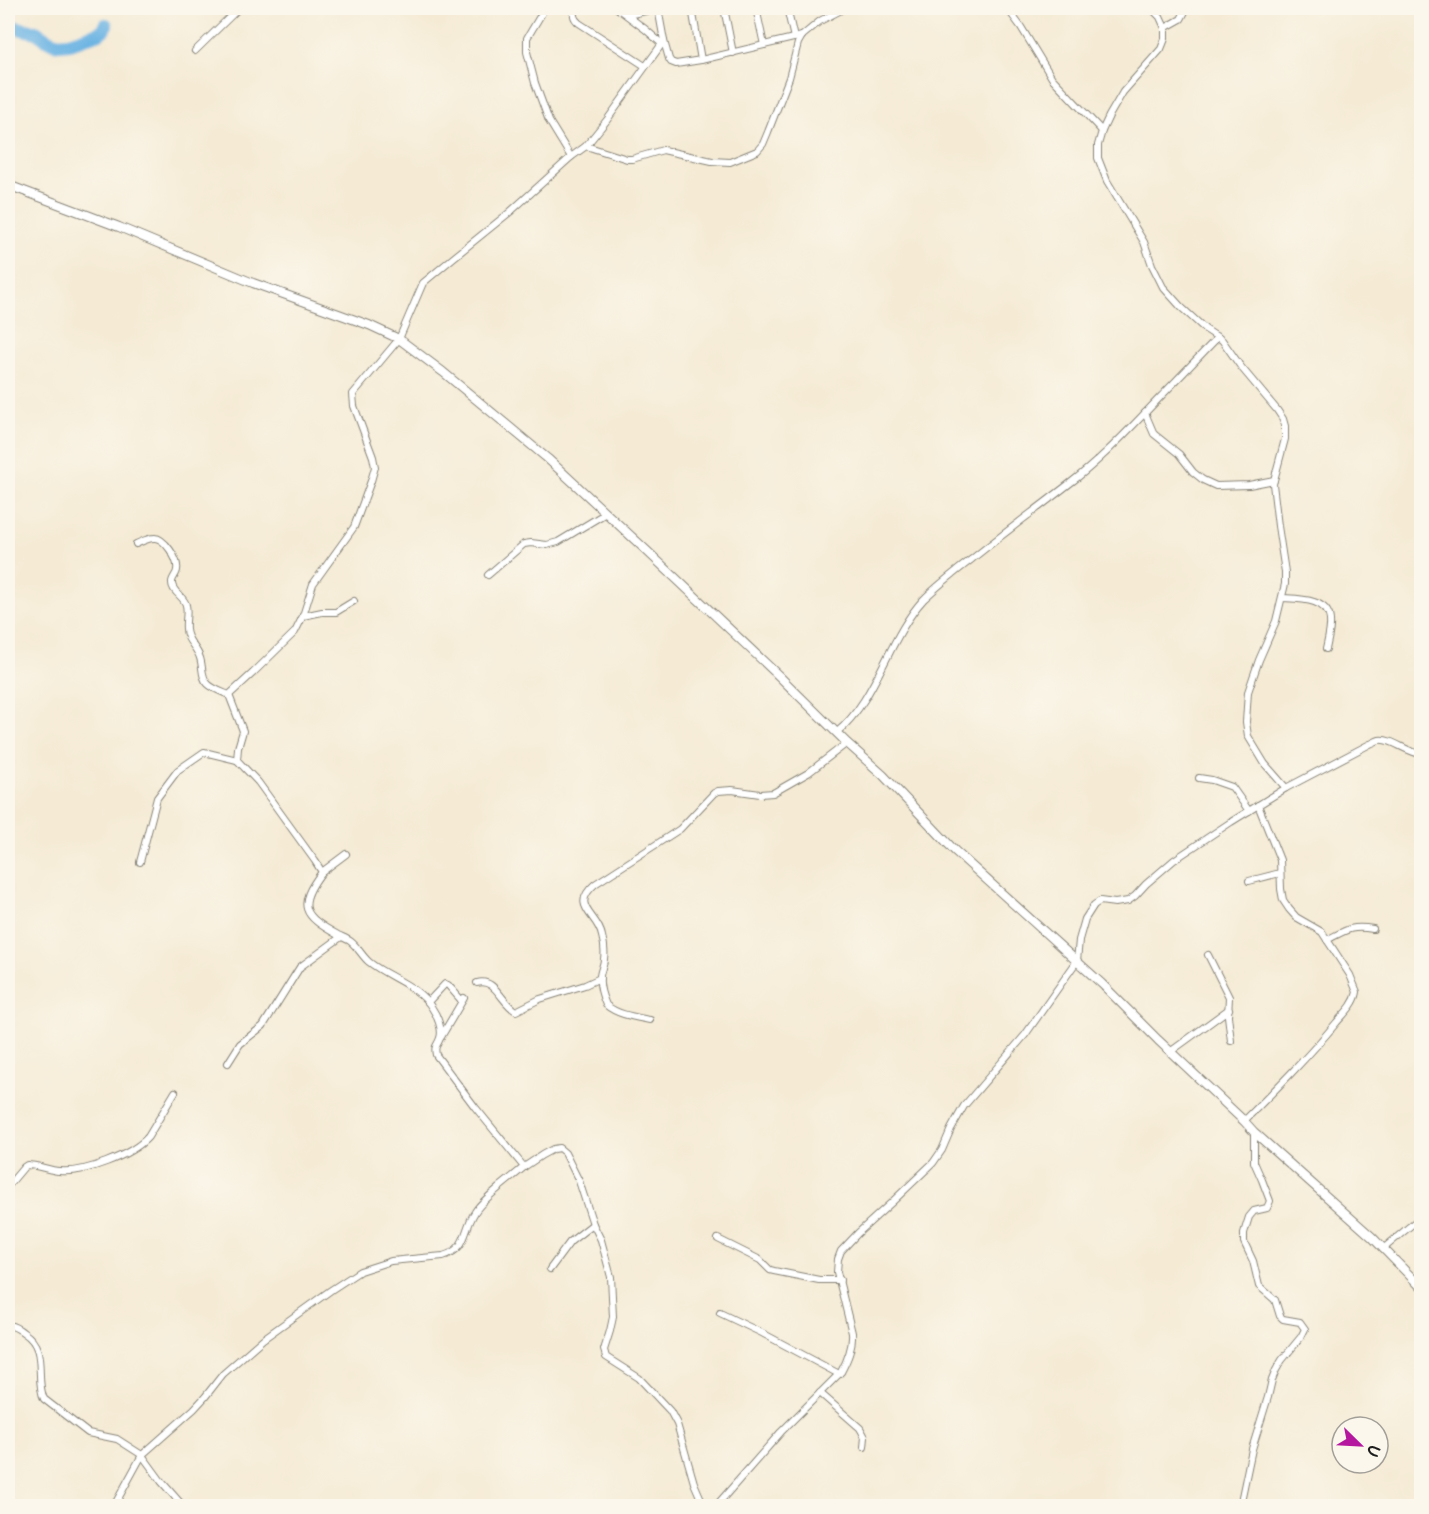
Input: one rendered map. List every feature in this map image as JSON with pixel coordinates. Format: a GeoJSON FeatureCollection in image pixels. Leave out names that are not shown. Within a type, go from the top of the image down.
{"type":"FeatureCollection","features":[{"type":"Feature","properties":{"kind":"street"},"geometry":{"type":"LineString","coordinates":[[195,51],[239,8]]}},
{"type":"Feature","properties":{"kind":"street"},"geometry":{"type":"LineString","coordinates":[[545,8],[527,38],[526,52],[549,121],[571,157]]}},
{"type":"Feature","properties":{"kind":"street"},"geometry":{"type":"LineString","coordinates":[[577,8],[573,16],[579,23],[645,66]]}},
{"type":"Feature","properties":{"kind":"street"},"geometry":{"type":"LineString","coordinates":[[617,8],[663,43]]}},
{"type":"Feature","properties":{"kind":"street"},"geometry":{"type":"LineString","coordinates":[[626,8],[628,15]]}},
{"type":"Feature","properties":{"kind":"street"},"geometry":{"type":"LineString","coordinates":[[628,15],[660,8],[663,43],[669,59],[679,65],[802,36]]}},
{"type":"Feature","properties":{"kind":"street"},"geometry":{"type":"LineString","coordinates":[[692,8],[701,60]]}},
{"type":"Feature","properties":{"kind":"street"},"geometry":{"type":"LineString","coordinates":[[724,8],[733,53]]}},
{"type":"Feature","properties":{"kind":"street"},"geometry":{"type":"LineString","coordinates":[[756,8],[764,45]]}},
{"type":"Feature","properties":{"kind":"street"},"geometry":{"type":"LineString","coordinates":[[788,8],[794,38]]}},
{"type":"Feature","properties":{"kind":"street"},"geometry":{"type":"LineString","coordinates":[[586,146],[627,159],[663,150],[723,162],[730,162],[758,151],[763,144],[789,78],[802,36],[820,21],[845,8]]}},
{"type":"Feature","properties":{"kind":"street"},"geometry":{"type":"LineString","coordinates":[[1007,8],[1052,78],[1102,131]]}},
{"type":"Feature","properties":{"kind":"street"},"geometry":{"type":"LineString","coordinates":[[1151,8],[1160,17],[1165,28],[1166,39],[1161,49],[1123,92],[1102,131],[1098,145],[1098,158],[1107,181],[1144,242],[1163,287],[1197,321],[1222,340],[1283,419],[1285,439],[1273,484],[1285,572],[1282,598],[1276,621],[1248,692],[1246,722],[1248,736],[1265,764],[1286,788]]}},
{"type":"Feature","properties":{"kind":"street"},"geometry":{"type":"LineString","coordinates":[[1165,28],[1181,20],[1187,8]]}},
{"type":"Feature","properties":{"kind":"street"},"geometry":{"type":"LineString","coordinates":[[229,695],[295,632],[303,616],[313,584],[354,526],[374,474],[374,462],[354,406],[353,394],[399,339],[423,284],[586,146],[663,43]]}},
{"type":"Feature","properties":{"kind":"street"},"geometry":{"type":"LineString","coordinates":[[8,185],[119,227],[253,282],[369,325],[399,339],[442,372],[548,459],[606,513],[883,775],[955,851],[1077,961],[1254,1132],[1364,1229],[1422,1288]]}},
{"type":"Feature","properties":{"kind":"street"},"geometry":{"type":"LineString","coordinates":[[837,732],[848,723],[912,612],[924,598],[1110,450],[1218,337]]}},
{"type":"Feature","properties":{"kind":"street"},"geometry":{"type":"LineString","coordinates":[[1145,413],[1154,434],[1179,454],[1193,472],[1203,480],[1216,486],[1249,485],[1274,480]]}},
{"type":"Feature","properties":{"kind":"street"},"geometry":{"type":"LineString","coordinates":[[488,575],[524,544],[558,543],[606,513]]}},
{"type":"Feature","properties":{"kind":"street"},"geometry":{"type":"LineString","coordinates":[[136,544],[155,538],[161,540],[177,563],[178,569],[172,584],[186,604],[186,633],[201,658],[204,679],[210,686],[229,695],[243,731],[237,760]]}},
{"type":"Feature","properties":{"kind":"street"},"geometry":{"type":"LineString","coordinates":[[1282,598],[1310,601],[1326,608],[1330,621],[1326,649]]}},
{"type":"Feature","properties":{"kind":"street"},"geometry":{"type":"LineString","coordinates":[[303,616],[336,612],[354,601]]}},
{"type":"Feature","properties":{"kind":"street"},"geometry":{"type":"LineString","coordinates":[[716,1506],[782,1432],[839,1374],[847,1361],[853,1341],[837,1272],[841,1251],[933,1163],[964,1106],[1026,1035],[1077,961],[1079,940],[1085,920],[1094,905],[1100,901],[1115,903],[1128,901],[1174,860],[1258,805],[1370,744],[1386,740],[1422,754]]}},
{"type":"Feature","properties":{"kind":"street"},"geometry":{"type":"LineString","coordinates":[[651,1020],[621,1013],[606,1005],[600,978],[605,957],[602,933],[588,914],[584,902],[591,887],[680,829],[714,793],[732,790],[760,794],[772,793],[808,773],[847,743]]}},
{"type":"Feature","properties":{"kind":"street"},"geometry":{"type":"LineString","coordinates":[[140,862],[157,798],[175,773],[202,752],[207,752],[237,760],[258,782],[318,866]]}},
{"type":"Feature","properties":{"kind":"street"},"geometry":{"type":"LineString","coordinates":[[1198,778],[1232,787],[1249,811]]}},
{"type":"Feature","properties":{"kind":"street"},"geometry":{"type":"LineString","coordinates":[[1244,1121],[1291,1075],[1323,1039],[1354,1002],[1357,992],[1350,975],[1327,940],[1318,929],[1302,921],[1283,900],[1280,860],[1258,805]]}},
{"type":"Feature","properties":{"kind":"street"},"geometry":{"type":"LineString","coordinates":[[346,854],[318,866],[306,896],[306,909],[316,921],[351,941],[370,962],[406,984],[428,1002],[434,1010],[441,1037]]}},
{"type":"Feature","properties":{"kind":"street"},"geometry":{"type":"LineString","coordinates":[[1249,880],[1280,873]]}},
{"type":"Feature","properties":{"kind":"street"},"geometry":{"type":"LineString","coordinates":[[1327,940],[1356,927],[1373,929]]}},
{"type":"Feature","properties":{"kind":"street"},"geometry":{"type":"LineString","coordinates":[[228,1063],[237,1048],[264,1026],[300,967],[341,937]]}},
{"type":"Feature","properties":{"kind":"street"},"geometry":{"type":"LineString","coordinates":[[1208,955],[1229,997],[1228,1016],[1231,1041]]}},
{"type":"Feature","properties":{"kind":"street"},"geometry":{"type":"LineString","coordinates":[[477,983],[482,981],[488,983],[516,1011],[540,999],[600,978]]}},
{"type":"Feature","properties":{"kind":"street"},"geometry":{"type":"LineString","coordinates":[[428,1002],[445,984],[463,999],[434,1047],[436,1055],[524,1167]]}},
{"type":"Feature","properties":{"kind":"street"},"geometry":{"type":"LineString","coordinates":[[1170,1052],[1229,1009]]}},
{"type":"Feature","properties":{"kind":"street"},"geometry":{"type":"LineString","coordinates":[[8,1186],[27,1165],[61,1172],[82,1169],[129,1152],[148,1137],[175,1092]]}},
{"type":"Feature","properties":{"kind":"street"},"geometry":{"type":"LineString","coordinates":[[1240,1506],[1252,1449],[1276,1370],[1305,1329],[1300,1322],[1283,1319],[1280,1316],[1275,1300],[1259,1286],[1253,1261],[1244,1242],[1249,1217],[1254,1211],[1267,1208],[1270,1201],[1254,1162],[1254,1132]]}},
{"type":"Feature","properties":{"kind":"street"},"geometry":{"type":"LineString","coordinates":[[114,1506],[142,1455],[194,1409],[223,1374],[263,1339],[355,1274],[391,1261],[443,1256],[456,1250],[462,1244],[476,1210],[524,1167],[553,1149],[559,1148],[565,1153],[579,1181],[593,1224],[601,1240],[611,1277],[613,1317],[604,1350],[606,1357],[639,1378],[670,1411],[677,1424],[694,1483],[704,1506]]}},
{"type":"Feature","properties":{"kind":"street"},"geometry":{"type":"LineString","coordinates":[[1383,1249],[1422,1216]]}},
{"type":"Feature","properties":{"kind":"street"},"geometry":{"type":"LineString","coordinates":[[550,1269],[570,1242],[593,1224]]}},
{"type":"Feature","properties":{"kind":"street"},"geometry":{"type":"LineString","coordinates":[[718,1239],[760,1260],[774,1271],[819,1280],[840,1280]]}},
{"type":"Feature","properties":{"kind":"street"},"geometry":{"type":"LineString","coordinates":[[720,1313],[767,1335],[839,1374]]}},
{"type":"Feature","properties":{"kind":"street"},"geometry":{"type":"LineString","coordinates":[[8,1325],[13,1325],[28,1335],[37,1347],[41,1392],[44,1399],[88,1433],[117,1439],[142,1455],[183,1506]]}},
{"type":"Feature","properties":{"kind":"street"},"geometry":{"type":"LineString","coordinates":[[820,1393],[860,1428],[865,1437],[864,1447]]}},
{"type":"Feature","properties":{"kind":"waterway"},"geometry":{"type":"LineString","coordinates":[[8,26],[36,32],[58,44],[69,43],[99,33],[106,25]]}}]}
